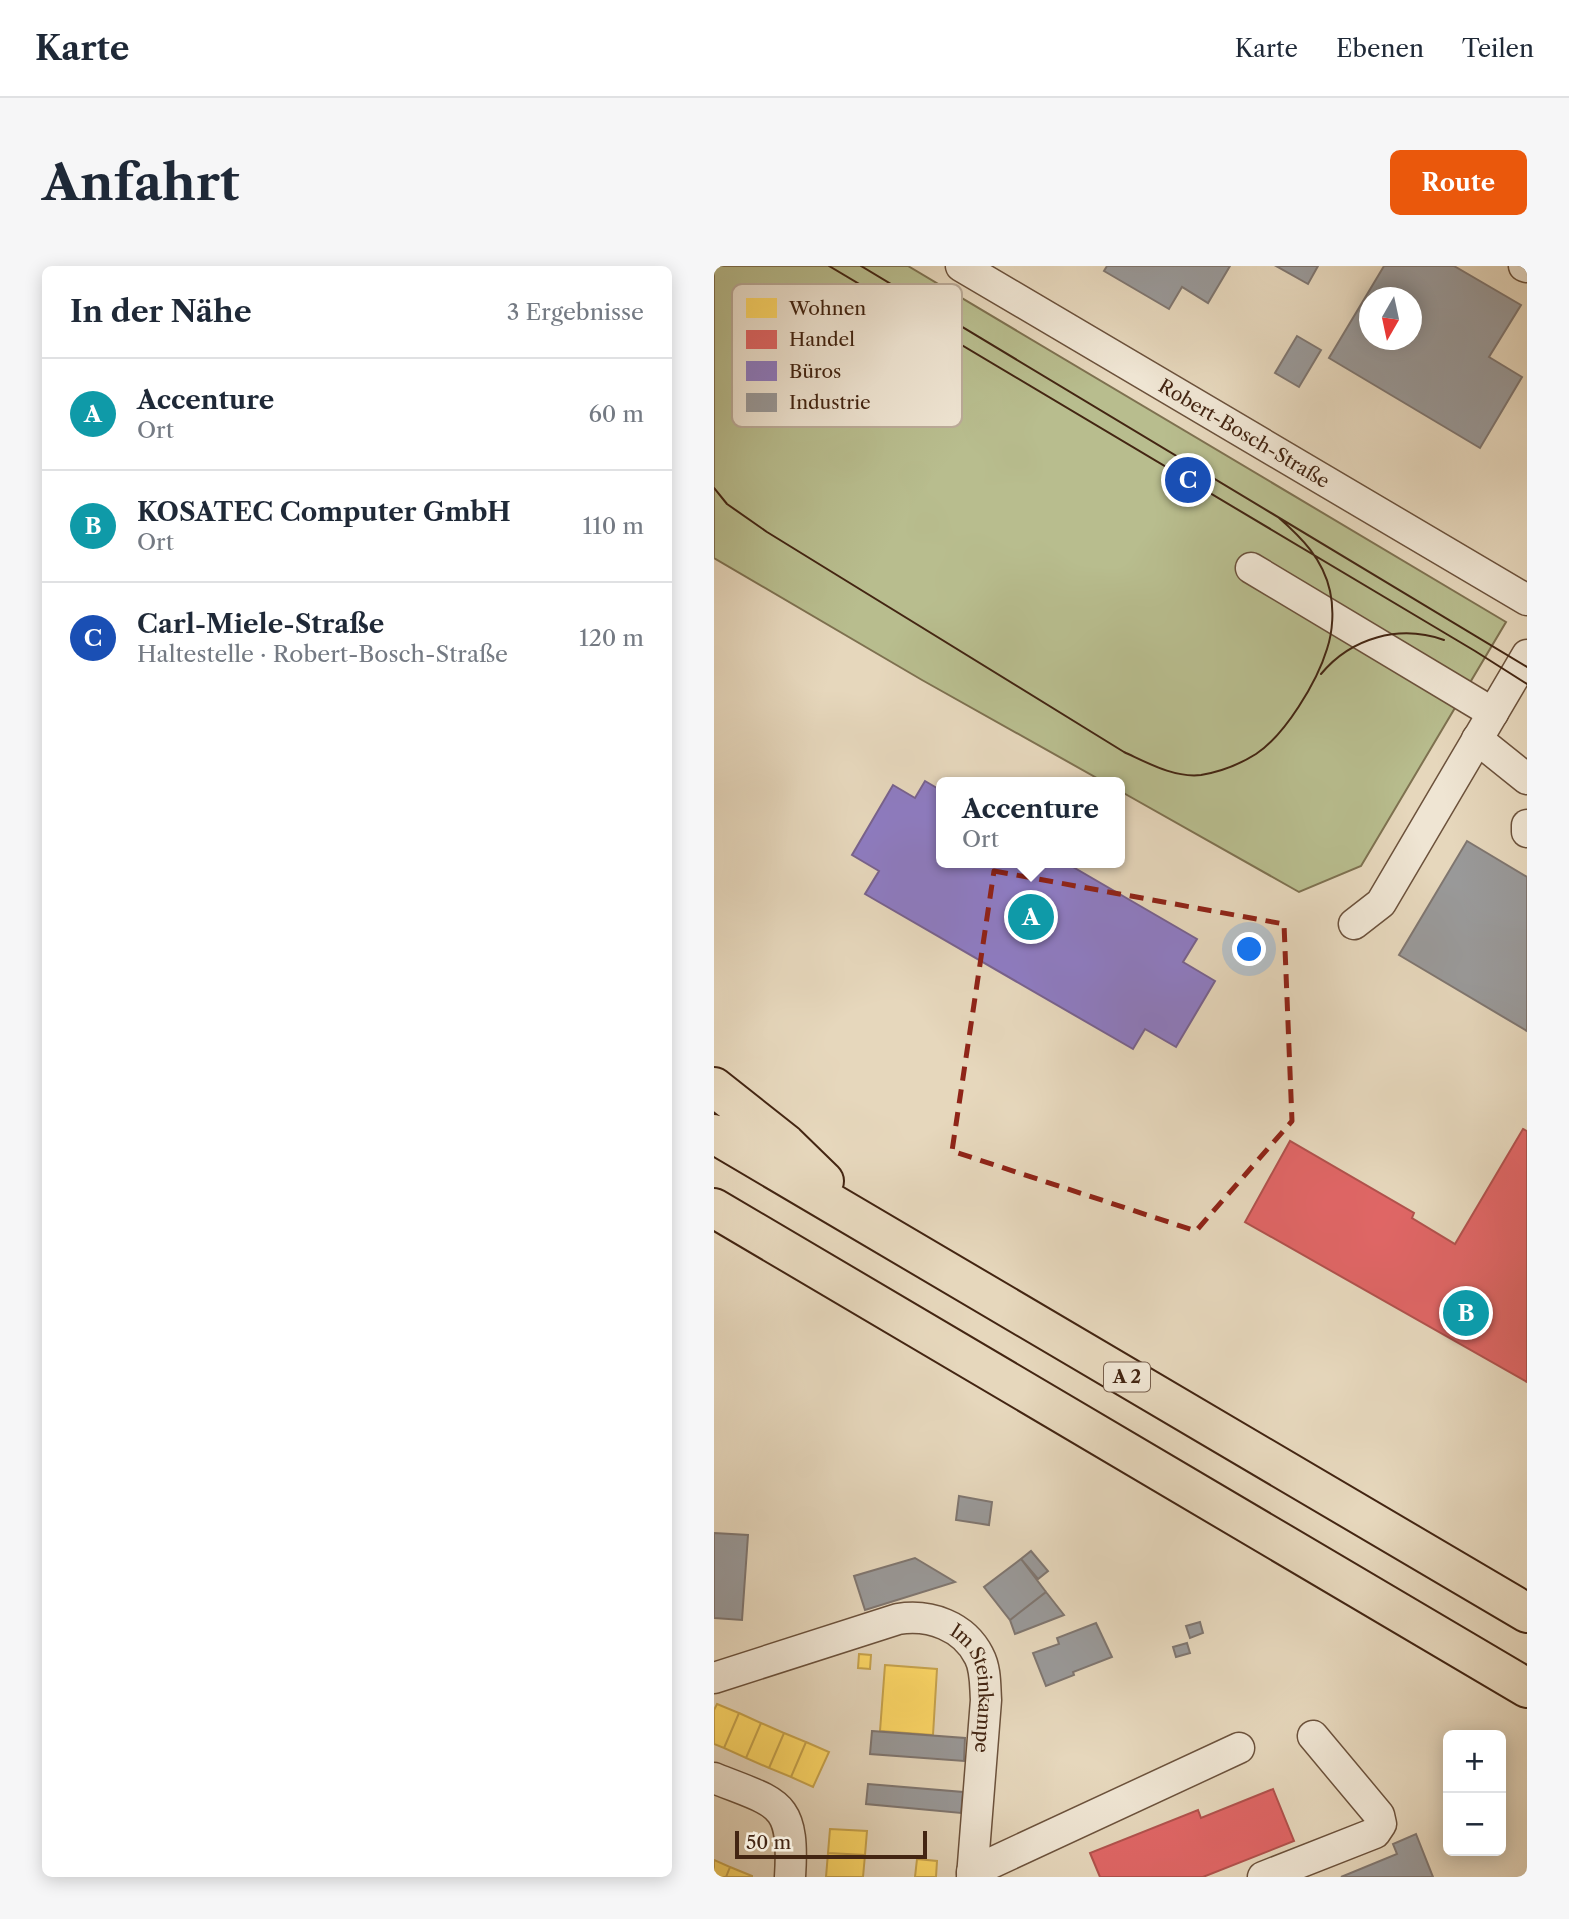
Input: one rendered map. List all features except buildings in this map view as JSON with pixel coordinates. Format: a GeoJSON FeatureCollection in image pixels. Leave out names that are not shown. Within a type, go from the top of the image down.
{"type":"FeatureCollection","features":[{"type":"Feature","properties":{"kind":"highway"},"geometry":{"type":"LineString","coordinates":[[714,1087],[786,1144],[869,1224]]}},
{"type":"Feature","properties":{"kind":"highway","name":"A 2"},"geometry":{"type":"LineString","coordinates":[[714,1134],[1527,1613]]}},
{"type":"Feature","properties":{"kind":"highway"},"geometry":{"type":"LineString","coordinates":[[714,1208],[1527,1688]]}},
{"type":"Feature","properties":{"kind":"highway"},"geometry":{"type":"LineString","coordinates":[[714,1238],[939,1341]]}},
{"type":"Feature","properties":{"kind":"street","name":"Robert-Bosch-Straße"},"geometry":{"type":"LineString","coordinates":[[961,266],[1527,600]]}},
{"type":"Feature","properties":{"kind":"street"},"geometry":{"type":"LineString","coordinates":[[1251,568],[1493,713]]}},
{"type":"Feature","properties":{"kind":"street"},"geometry":{"type":"LineString","coordinates":[[1354,924],[1381,903],[1527,654]]}},
{"type":"Feature","properties":{"kind":"street"},"geometry":{"type":"LineString","coordinates":[[1477,739],[1527,779]]}},
{"type":"Feature","properties":{"kind":"street"},"geometry":{"type":"LineString","coordinates":[[1527,825],[1527,832]]}},
{"type":"Feature","properties":{"kind":"street","name":"Im Steinkampe"},"geometry":{"type":"LineString","coordinates":[[714,1678],[898,1619],[915,1617],[956,1629],[972,1644],[981,1658],[985,1678],[986,1700],[972,1875]]}},
{"type":"Feature","properties":{"kind":"street"},"geometry":{"type":"LineString","coordinates":[[1263,1877],[1375,1833],[1381,1824],[1379,1815],[1313,1736]]}},
{"type":"Feature","properties":{"kind":"street"},"geometry":{"type":"LineString","coordinates":[[972,1875],[1239,1748]]}},
{"type":"Feature","properties":{"kind":"street"},"geometry":{"type":"LineString","coordinates":[[714,1778],[768,1800],[784,1813],[790,1829],[790,1877]]}},
{"type":"Feature","properties":{"kind":"highlighted area"},"geometry":{"type":"Polygon","coordinates":[[[994,871],[1284,924],[1292,1121],[1196,1231],[952,1151],[994,871]]]}},
{"type":"Feature","properties":{"kind":"green space"},"geometry":{"type":"Polygon","coordinates":[[[714,266],[908,266],[938,284],[732,284],[732,427],[962,427],[962,298],[1506,622],[1361,866],[1299,892],[1125,794],[1125,777],[1095,777],[922,680],[714,558],[714,266]]]}},
{"type":"Feature","properties":{"kind":"tram line"},"geometry":{"type":"LineString","coordinates":[[829,266],[859,284]]}},
{"type":"Feature","properties":{"kind":"tram line"},"geometry":{"type":"LineString","coordinates":[[861,266],[891,284]]}},
{"type":"Feature","properties":{"kind":"tram line"},"geometry":{"type":"LineString","coordinates":[[962,327],[1527,667]]}},
{"type":"Feature","properties":{"kind":"tram line"},"geometry":{"type":"LineString","coordinates":[[962,345],[1527,684]]}},
{"type":"Feature","properties":{"kind":"tram line"},"geometry":{"type":"LineString","coordinates":[[714,488],[727,504],[767,532],[1124,752],[1161,769],[1191,775],[1208,774],[1229,767],[1250,758],[1267,745],[1299,707],[1316,677],[1327,649],[1332,613],[1327,579],[1310,550],[1278,517]]}},
{"type":"Feature","properties":{"kind":"tram line"},"geometry":{"type":"LineString","coordinates":[[1321,674],[1347,651],[1377,638],[1410,634],[1444,640]]}},
{"type":"Feature","properties":{"kind":"place","name":"Carl-Miele-Straße"},"geometry":{"type":"Point","coordinates":[1188,480]}},
{"type":"Feature","properties":{"kind":"place","name":"Accenture"},"geometry":{"type":"Point","coordinates":[1031,917]}},
{"type":"Feature","properties":{"kind":"place","name":"KOSATEC Computer GmbH"},"geometry":{"type":"Point","coordinates":[1466,1313]}}]}
